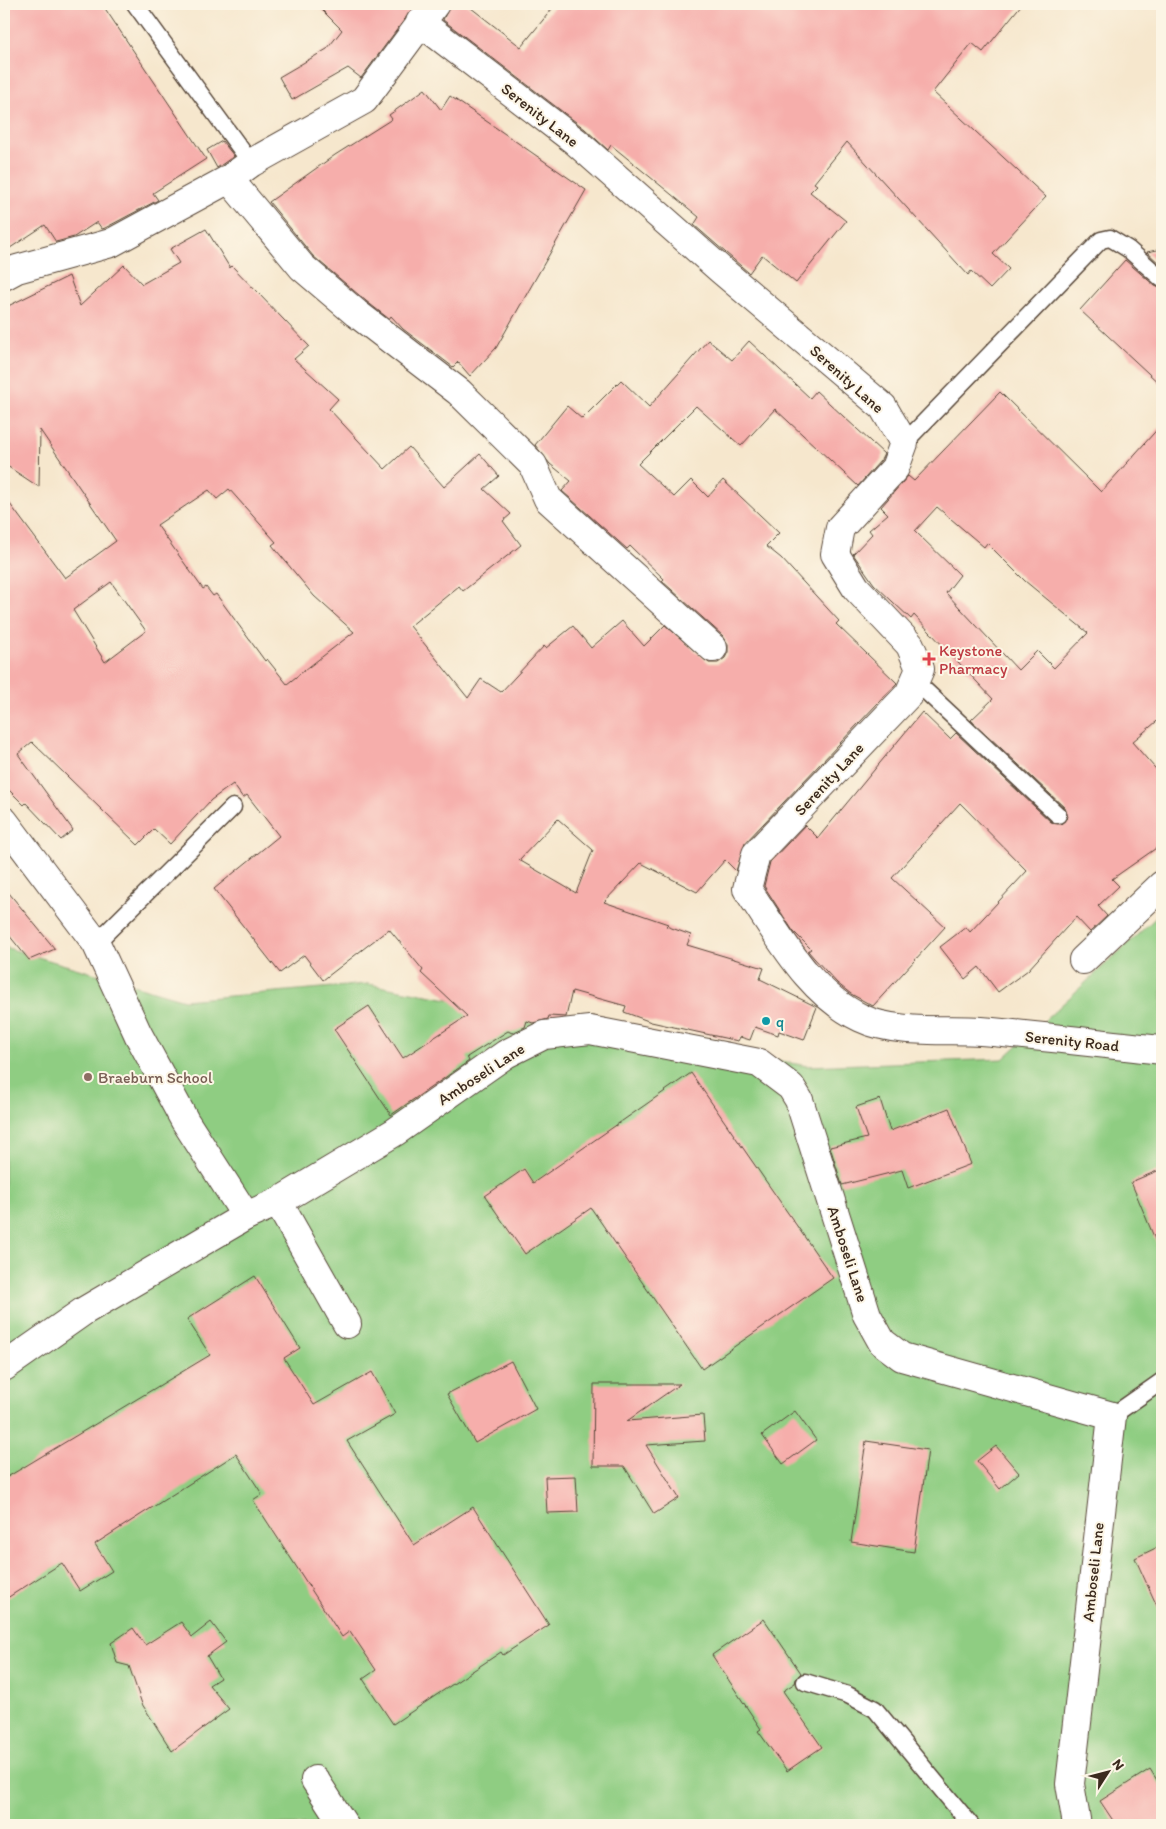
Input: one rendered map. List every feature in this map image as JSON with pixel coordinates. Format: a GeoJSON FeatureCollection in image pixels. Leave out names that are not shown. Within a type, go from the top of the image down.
{"type":"FeatureCollection","features":[{"type":"Feature","properties":{"kind":"street"},"geometry":{"type":"LineString","coordinates":[[4,276],[17,269],[111,243],[229,179],[251,163],[364,100],[428,13]]}},
{"type":"Feature","properties":{"kind":"street","name":"Serenity Lane"},"geometry":{"type":"LineString","coordinates":[[428,13],[721,270],[883,407],[904,443]]}},
{"type":"Feature","properties":{"kind":"street"},"geometry":{"type":"LineString","coordinates":[[229,179],[302,267],[356,313],[460,392],[533,465],[548,499],[713,648]]}},
{"type":"Feature","properties":{"kind":"street"},"geometry":{"type":"LineString","coordinates":[[904,443],[895,468],[840,528],[835,554],[856,588],[910,645],[920,669],[915,681]]}},
{"type":"Feature","properties":{"kind":"street","name":"Serenity Lane"},"geometry":{"type":"LineString","coordinates":[[915,681],[909,694],[756,854],[747,889],[782,945],[819,988],[862,1018],[893,1027],[982,1032]]}},
{"type":"Feature","properties":{"kind":"street"},"geometry":{"type":"LineString","coordinates":[[4,821],[96,943],[138,1034],[185,1121],[246,1216]]}},
{"type":"Feature","properties":{"kind":"street"},"geometry":{"type":"LineString","coordinates":[[1083,960],[1162,885]]}},
{"type":"Feature","properties":{"kind":"street","name":"Amboseli Lane"},"geometry":{"type":"LineString","coordinates":[[4,1367],[84,1311],[246,1216],[278,1202],[395,1132],[506,1054],[544,1035],[590,1030],[758,1063],[791,1087],[799,1100],[867,1315],[882,1342],[902,1357],[1112,1416],[1070,1784],[1077,1825]]}},
{"type":"Feature","properties":{"kind":"street","name":"Serenity Road"},"geometry":{"type":"LineString","coordinates":[[982,1032],[1162,1050]]}},
{"type":"Feature","properties":{"kind":"street"},"geometry":{"type":"LineString","coordinates":[[278,1202],[347,1324]]}},
{"type":"Feature","properties":{"kind":"street"},"geometry":{"type":"LineString","coordinates":[[315,1780],[344,1825]]}},
{"type":"Feature","properties":{"kind":"lane"},"geometry":{"type":"LineString","coordinates":[[135,4],[251,163]]}},
{"type":"Feature","properties":{"kind":"lane"},"geometry":{"type":"LineString","coordinates":[[904,443],[1101,240],[1110,238],[1128,249],[1162,279]]}},
{"type":"Feature","properties":{"kind":"lane"},"geometry":{"type":"LineString","coordinates":[[915,681],[1058,815]]}},
{"type":"Feature","properties":{"kind":"lane"},"geometry":{"type":"LineString","coordinates":[[96,943],[234,807]]}},
{"type":"Feature","properties":{"kind":"lane"},"geometry":{"type":"LineString","coordinates":[[1112,1416],[1162,1381]]}},
{"type":"Feature","properties":{"kind":"lane"},"geometry":{"type":"LineString","coordinates":[[805,1682],[848,1695],[875,1709],[971,1825]]}},
{"type":"Feature","properties":{"kind":"green space"},"geometry":{"type":"Polygon","coordinates":[[[1162,912],[1162,1825],[4,1825],[4,947],[184,1000],[368,984],[807,1066],[1003,1059],[1162,912]]]}},
{"type":"Feature","properties":{"kind":"building"},"geometry":{"type":"Polygon","coordinates":[[[4,4],[102,4],[206,159],[153,193],[158,200],[105,228],[102,229],[97,222],[74,237],[56,242],[45,225],[4,252],[4,4]]]}},
{"type":"Feature","properties":{"kind":"building"},"geometry":{"type":"Polygon","coordinates":[[[316,4],[416,4],[361,78],[348,68],[292,100],[279,77],[327,49],[342,30],[316,4]]]}},
{"type":"Feature","properties":{"kind":"building"},"geometry":{"type":"Polygon","coordinates":[[[450,4],[466,4],[521,47],[556,4],[1022,4],[983,52],[972,43],[933,92],[1046,197],[993,254],[1009,269],[990,289],[971,271],[968,275],[847,142],[814,183],[817,185],[810,192],[846,221],[796,283],[762,255],[749,273],[694,225],[699,217],[611,145],[608,150],[585,129],[443,20],[450,4]]]}},
{"type":"Feature","properties":{"kind":"building"},"geometry":{"type":"Polygon","coordinates":[[[425,89],[441,110],[450,96],[586,190],[496,348],[470,376],[458,362],[453,367],[403,329],[391,316],[389,319],[313,256],[269,202],[335,155],[392,119],[389,115],[425,89]]]}},
{"type":"Feature","properties":{"kind":"building"},"geometry":{"type":"Polygon","coordinates":[[[222,141],[234,156],[217,168],[207,150],[222,141]]]}},
{"type":"Feature","properties":{"kind":"building"},"geometry":{"type":"Polygon","coordinates":[[[206,229],[230,268],[232,266],[309,346],[294,359],[338,399],[329,409],[385,469],[409,447],[444,487],[480,454],[499,476],[484,489],[511,514],[503,521],[521,545],[463,591],[459,586],[410,626],[468,698],[481,679],[501,692],[544,646],[546,648],[573,626],[591,648],[622,621],[644,646],[665,625],[709,663],[718,663],[725,658],[728,652],[728,644],[723,636],[662,581],[664,579],[630,546],[627,549],[562,491],[571,481],[550,464],[535,445],[567,406],[582,419],[621,380],[649,407],[708,340],[732,360],[749,341],[810,398],[816,391],[884,454],[858,486],[775,409],[741,446],[696,406],[638,464],[674,497],[691,480],[708,497],[723,480],[779,533],[766,546],[781,558],[839,621],[836,624],[897,683],[745,843],[736,871],[725,860],[697,892],[641,863],[604,902],[668,924],[666,926],[691,935],[687,945],[764,968],[760,979],[817,1007],[804,1040],[779,1031],[778,1035],[755,1027],[750,1040],[740,1037],[738,1041],[651,1022],[624,1012],[626,1006],[572,991],[566,1017],[549,1016],[548,1019],[533,1023],[527,1021],[525,1027],[512,1033],[508,1031],[467,1057],[469,1061],[391,1115],[334,1029],[369,1006],[403,1058],[467,1016],[421,973],[423,970],[389,929],[323,980],[304,955],[280,973],[214,889],[279,836],[247,795],[243,798],[233,784],[211,800],[170,844],[154,829],[138,845],[32,742],[18,754],[73,830],[61,840],[26,803],[24,805],[4,785],[4,496],[65,578],[116,541],[40,430],[39,487],[4,464],[4,308],[69,276],[80,306],[124,265],[142,284],[179,263],[170,249],[206,229]],[[229,489],[217,499],[209,490],[157,525],[203,589],[206,587],[213,596],[216,594],[265,661],[267,659],[287,684],[354,632],[314,596],[272,545],[276,542],[229,489]],[[111,582],[73,610],[105,662],[146,631],[111,582]],[[558,819],[519,860],[576,893],[593,850],[558,819]]]}},
{"type":"Feature","properties":{"kind":"building"},"geometry":{"type":"Polygon","coordinates":[[[1162,249],[1162,266],[1147,252],[1162,249]]]}},
{"type":"Feature","properties":{"kind":"building"},"geometry":{"type":"Polygon","coordinates":[[[1125,260],[1155,286],[1162,289],[1162,386],[1080,310],[1125,260]]]}},
{"type":"Feature","properties":{"kind":"building"},"geometry":{"type":"Polygon","coordinates":[[[1000,392],[1101,492],[1162,424],[1162,717],[1132,742],[1162,776],[1162,844],[1112,879],[1119,886],[1098,906],[1107,916],[1090,932],[1076,917],[1028,970],[998,992],[979,967],[965,979],[940,947],[966,927],[970,932],[1027,871],[960,803],[892,878],[945,927],[873,1006],[851,994],[837,983],[814,958],[808,951],[811,949],[793,931],[764,886],[770,862],[805,825],[818,838],[922,712],[950,739],[956,733],[1051,822],[1061,824],[1068,817],[1065,808],[971,720],[993,699],[914,615],[911,619],[874,584],[853,554],[872,534],[869,530],[888,514],[881,507],[908,476],[914,481],[1000,392]],[[937,507],[915,531],[960,575],[946,593],[1018,670],[1037,651],[1054,668],[1088,633],[1025,581],[987,543],[984,547],[937,507]]]}},
{"type":"Feature","properties":{"kind":"building"},"geometry":{"type":"Polygon","coordinates":[[[4,887],[55,949],[29,960],[4,929],[4,887]]]}},
{"type":"Feature","properties":{"kind":"building"},"geometry":{"type":"Polygon","coordinates":[[[691,1073],[833,1278],[702,1369],[591,1208],[525,1254],[485,1196],[524,1169],[533,1183],[691,1073]]]}},
{"type":"Feature","properties":{"kind":"building"},"geometry":{"type":"Polygon","coordinates":[[[880,1099],[890,1131],[949,1108],[971,1164],[908,1188],[902,1170],[842,1185],[830,1147],[867,1138],[856,1107],[880,1099]]]}},
{"type":"Feature","properties":{"kind":"building"},"geometry":{"type":"Polygon","coordinates":[[[1162,1169],[1162,1256],[1131,1182],[1162,1169]]]}},
{"type":"Feature","properties":{"kind":"building"},"geometry":{"type":"Polygon","coordinates":[[[255,1276],[300,1348],[284,1358],[314,1405],[372,1372],[395,1414],[347,1441],[414,1545],[473,1507],[549,1625],[503,1655],[501,1652],[393,1724],[363,1679],[376,1670],[350,1631],[342,1637],[253,1500],[262,1494],[236,1454],[95,1544],[112,1571],[80,1591],[62,1563],[4,1600],[4,1479],[210,1355],[187,1319],[255,1276]]]}},
{"type":"Feature","properties":{"kind":"building"},"geometry":{"type":"Polygon","coordinates":[[[511,1361],[536,1409],[475,1443],[447,1394],[511,1361]]]}},
{"type":"Feature","properties":{"kind":"building"},"geometry":{"type":"Polygon","coordinates":[[[594,1384],[680,1384],[627,1421],[703,1415],[705,1441],[646,1445],[679,1498],[654,1514],[624,1466],[593,1466],[594,1384]]]}},
{"type":"Feature","properties":{"kind":"building"},"geometry":{"type":"Polygon","coordinates":[[[795,1411],[816,1440],[783,1464],[762,1435],[795,1411]]]}},
{"type":"Feature","properties":{"kind":"building"},"geometry":{"type":"Polygon","coordinates":[[[866,1441],[928,1450],[914,1552],[851,1542],[866,1441]]]}},
{"type":"Feature","properties":{"kind":"building"},"geometry":{"type":"Polygon","coordinates":[[[996,1446],[1019,1473],[1000,1489],[977,1461],[996,1446]]]}},
{"type":"Feature","properties":{"kind":"building"},"geometry":{"type":"Polygon","coordinates":[[[576,1476],[578,1512],[547,1513],[545,1477],[576,1476]]]}},
{"type":"Feature","properties":{"kind":"building"},"geometry":{"type":"Polygon","coordinates":[[[1162,1545],[1162,1617],[1135,1558],[1162,1545]]]}},
{"type":"Feature","properties":{"kind":"building"},"geometry":{"type":"Polygon","coordinates":[[[764,1619],[801,1673],[795,1683],[783,1691],[822,1747],[787,1771],[758,1731],[761,1729],[712,1655],[764,1619]]]}},
{"type":"Feature","properties":{"kind":"building"},"geometry":{"type":"Polygon","coordinates":[[[181,1622],[192,1637],[211,1622],[226,1642],[207,1656],[220,1678],[209,1685],[229,1709],[172,1751],[142,1704],[129,1666],[117,1663],[111,1643],[133,1628],[145,1645],[181,1622]]]}},
{"type":"Feature","properties":{"kind":"building"},"geometry":{"type":"Polygon","coordinates":[[[1150,1769],[1162,1788],[1162,1825],[1116,1825],[1100,1801],[1150,1769]]]}},
{"type":"Feature","properties":{"kind":"place","name":"Keystone Pharmacy"},"geometry":{"type":"Point","coordinates":[929,659]}},
{"type":"Feature","properties":{"kind":"place","name":"q"},"geometry":{"type":"Point","coordinates":[766,1021]}},
{"type":"Feature","properties":{"kind":"place","name":"Braeburn School"},"geometry":{"type":"Point","coordinates":[88,1077]}}]}
